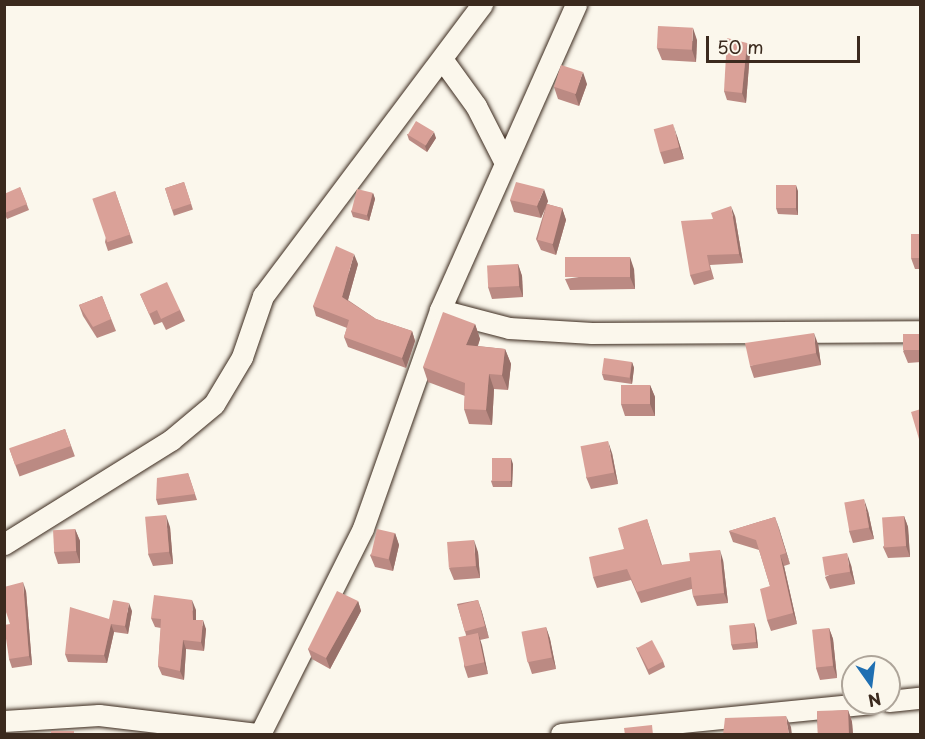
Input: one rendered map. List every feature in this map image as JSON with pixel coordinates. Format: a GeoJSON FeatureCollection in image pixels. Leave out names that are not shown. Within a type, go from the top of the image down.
{"type":"FeatureCollection","features":[{"type":"Feature","properties":{"kind":"street"},"geometry":{"type":"LineString","coordinates":[[4,544],[171,440],[214,404],[242,357],[263,296],[482,4]]}},
{"type":"Feature","properties":{"kind":"street"},"geometry":{"type":"LineString","coordinates":[[4,721],[99,715],[260,735],[363,528],[440,310],[504,161],[576,4]]}},
{"type":"Feature","properties":{"kind":"street"},"geometry":{"type":"LineString","coordinates":[[442,59],[476,106],[504,161]]}},
{"type":"Feature","properties":{"kind":"street"},"geometry":{"type":"LineString","coordinates":[[440,310],[508,328],[592,333],[921,331]]}},
{"type":"Feature","properties":{"kind":"street"},"geometry":{"type":"LineString","coordinates":[[901,700],[921,698]]}},
{"type":"Feature","properties":{"kind":"street"},"geometry":{"type":"LineString","coordinates":[[561,735],[841,706]]}},
{"type":"Feature","properties":{"kind":"building"},"geometry":{"type":"Polygon","coordinates":[[[658,26],[693,28],[692,50],[657,48],[658,26]]]}},
{"type":"Feature","properties":{"kind":"building"},"geometry":{"type":"Polygon","coordinates":[[[727,38],[747,43],[742,93],[724,91],[727,38]]]}},
{"type":"Feature","properties":{"kind":"building"},"geometry":{"type":"Polygon","coordinates":[[[561,65],[583,72],[576,94],[554,87],[561,65]]]}},
{"type":"Feature","properties":{"kind":"building"},"geometry":{"type":"Polygon","coordinates":[[[416,121],[434,132],[426,146],[408,135],[416,121]]]}},
{"type":"Feature","properties":{"kind":"building"},"geometry":{"type":"Polygon","coordinates":[[[673,124],[679,147],[660,152],[654,129],[673,124]]]}},
{"type":"Feature","properties":{"kind":"building"},"geometry":{"type":"Polygon","coordinates":[[[184,182],[191,204],[172,210],[165,188],[184,182]]]}},
{"type":"Feature","properties":{"kind":"building"},"geometry":{"type":"Polygon","coordinates":[[[516,182],[544,189],[537,206],[510,200],[516,182]]]}},
{"type":"Feature","properties":{"kind":"building"},"geometry":{"type":"Polygon","coordinates":[[[776,185],[796,185],[796,208],[776,208],[776,185]]]}},
{"type":"Feature","properties":{"kind":"building"},"geometry":{"type":"Polygon","coordinates":[[[20,187],[27,204],[5,213],[4,194],[20,187]]]}},
{"type":"Feature","properties":{"kind":"building"},"geometry":{"type":"Polygon","coordinates":[[[357,189],[373,193],[367,215],[351,211],[357,189]]]}},
{"type":"Feature","properties":{"kind":"building"},"geometry":{"type":"Polygon","coordinates":[[[115,191],[130,234],[107,242],[92,199],[115,191]]]}},
{"type":"Feature","properties":{"kind":"building"},"geometry":{"type":"Polygon","coordinates":[[[547,204],[562,208],[553,244],[537,240],[547,204]]]}},
{"type":"Feature","properties":{"kind":"building"},"geometry":{"type":"Polygon","coordinates":[[[731,206],[739,254],[707,255],[710,270],[690,275],[681,221],[713,219],[711,213],[731,206]]]}},
{"type":"Feature","properties":{"kind":"building"},"geometry":{"type":"Polygon","coordinates":[[[911,234],[920,234],[920,258],[911,258],[911,234]]]}},
{"type":"Feature","properties":{"kind":"building"},"geometry":{"type":"Polygon","coordinates":[[[336,246],[354,254],[342,297],[376,319],[412,331],[402,358],[344,337],[349,320],[313,306],[336,246]]]}},
{"type":"Feature","properties":{"kind":"building"},"geometry":{"type":"Polygon","coordinates":[[[565,257],[630,257],[630,277],[565,277],[565,257]]]}},
{"type":"Feature","properties":{"kind":"building"},"geometry":{"type":"Polygon","coordinates":[[[518,264],[519,286],[488,288],[487,266],[518,264]]]}},
{"type":"Feature","properties":{"kind":"building"},"geometry":{"type":"Polygon","coordinates":[[[167,282],[180,310],[161,319],[157,310],[149,314],[140,294],[167,282]]]}},
{"type":"Feature","properties":{"kind":"building"},"geometry":{"type":"Polygon","coordinates":[[[102,296],[111,319],[93,327],[79,305],[102,296]]]}},
{"type":"Feature","properties":{"kind":"building"},"geometry":{"type":"Polygon","coordinates":[[[443,312],[475,324],[466,345],[505,349],[502,375],[489,374],[486,410],[464,409],[465,383],[423,367],[443,312]]]}},
{"type":"Feature","properties":{"kind":"building"},"geometry":{"type":"Polygon","coordinates":[[[814,333],[816,353],[750,366],[745,343],[814,333]]]}},
{"type":"Feature","properties":{"kind":"building"},"geometry":{"type":"Polygon","coordinates":[[[903,334],[920,334],[920,350],[903,350],[903,334]]]}},
{"type":"Feature","properties":{"kind":"building"},"geometry":{"type":"Polygon","coordinates":[[[604,358],[632,362],[630,378],[602,374],[604,358]]]}},
{"type":"Feature","properties":{"kind":"building"},"geometry":{"type":"Polygon","coordinates":[[[621,385],[650,385],[650,404],[621,404],[621,385]]]}},
{"type":"Feature","properties":{"kind":"building"},"geometry":{"type":"Polygon","coordinates":[[[921,409],[921,438],[919,439],[911,412],[921,409]]]}},
{"type":"Feature","properties":{"kind":"building"},"geometry":{"type":"Polygon","coordinates":[[[65,429],[71,446],[15,465],[9,448],[65,429]]]}},
{"type":"Feature","properties":{"kind":"building"},"geometry":{"type":"Polygon","coordinates":[[[608,441],[614,472],[587,478],[581,446],[608,441]]]}},
{"type":"Feature","properties":{"kind":"building"},"geometry":{"type":"Polygon","coordinates":[[[492,458],[511,458],[511,481],[492,481],[492,458]]]}},
{"type":"Feature","properties":{"kind":"building"},"geometry":{"type":"Polygon","coordinates":[[[188,473],[195,494],[156,499],[157,478],[188,473]]]}},
{"type":"Feature","properties":{"kind":"building"},"geometry":{"type":"Polygon","coordinates":[[[864,499],[869,528],[849,531],[844,502],[864,499]]]}},
{"type":"Feature","properties":{"kind":"building"},"geometry":{"type":"Polygon","coordinates":[[[166,515],[169,552],[148,554],[145,517],[166,515]]]}},
{"type":"Feature","properties":{"kind":"building"},"geometry":{"type":"Polygon","coordinates":[[[904,516],[906,546],[884,547],[882,518],[904,516]]]}},
{"type":"Feature","properties":{"kind":"building"},"geometry":{"type":"Polygon","coordinates":[[[775,517],[786,553],[780,555],[793,613],[767,620],[760,589],[770,586],[756,540],[729,531],[775,517]]]}},
{"type":"Feature","properties":{"kind":"building"},"geometry":{"type":"Polygon","coordinates":[[[647,519],[661,565],[690,561],[689,553],[720,550],[724,593],[693,596],[691,577],[637,592],[627,569],[593,577],[589,557],[624,549],[618,528],[647,519]]]}},
{"type":"Feature","properties":{"kind":"building"},"geometry":{"type":"Polygon","coordinates":[[[75,529],[76,551],[54,552],[53,530],[75,529]]]}},
{"type":"Feature","properties":{"kind":"building"},"geometry":{"type":"Polygon","coordinates":[[[377,529],[395,533],[388,559],[371,555],[377,529]]]}},
{"type":"Feature","properties":{"kind":"building"},"geometry":{"type":"Polygon","coordinates":[[[474,540],[476,566],[449,568],[447,542],[474,540]]]}},
{"type":"Feature","properties":{"kind":"building"},"geometry":{"type":"Polygon","coordinates":[[[847,553],[850,572],[825,576],[822,557],[847,553]]]}},
{"type":"Feature","properties":{"kind":"building"},"geometry":{"type":"Polygon","coordinates":[[[23,582],[29,656],[9,659],[4,625],[10,624],[4,606],[4,587],[23,582]]]}},
{"type":"Feature","properties":{"kind":"building"},"geometry":{"type":"Polygon","coordinates":[[[337,591],[358,601],[326,658],[308,649],[337,591]]]}},
{"type":"Feature","properties":{"kind":"building"},"geometry":{"type":"Polygon","coordinates":[[[154,595],[192,600],[193,620],[203,620],[201,642],[183,640],[180,671],[158,666],[161,619],[151,618],[154,595]]]}},
{"type":"Feature","properties":{"kind":"building"},"geometry":{"type":"Polygon","coordinates":[[[113,600],[129,603],[125,626],[111,624],[104,655],[65,654],[70,607],[109,619],[113,600]]]}},
{"type":"Feature","properties":{"kind":"building"},"geometry":{"type":"Polygon","coordinates":[[[478,600],[485,626],[465,632],[458,605],[478,600]]]}},
{"type":"Feature","properties":{"kind":"building"},"geometry":{"type":"Polygon","coordinates":[[[754,623],[756,642],[731,645],[729,626],[754,623]]]}},
{"type":"Feature","properties":{"kind":"building"},"geometry":{"type":"Polygon","coordinates":[[[546,627],[552,657],[527,662],[521,632],[546,627]]]}},
{"type":"Feature","properties":{"kind":"building"},"geometry":{"type":"Polygon","coordinates":[[[829,628],[833,666],[816,668],[812,630],[829,628]]]}},
{"type":"Feature","properties":{"kind":"building"},"geometry":{"type":"Polygon","coordinates":[[[478,633],[484,662],[465,667],[458,637],[478,633]]]}},
{"type":"Feature","properties":{"kind":"building"},"geometry":{"type":"Polygon","coordinates":[[[652,640],[663,661],[648,669],[637,648],[652,640]]]}},
{"type":"Feature","properties":{"kind":"building"},"geometry":{"type":"Polygon","coordinates":[[[841,710],[841,715],[848,715],[849,733],[818,734],[817,711],[841,710]]]}},
{"type":"Feature","properties":{"kind":"building"},"geometry":{"type":"Polygon","coordinates":[[[786,716],[789,735],[723,735],[725,718],[786,716]]]}},
{"type":"Feature","properties":{"kind":"building"},"geometry":{"type":"Polygon","coordinates":[[[652,725],[653,735],[625,735],[624,728],[652,725]]]}},
{"type":"Feature","properties":{"kind":"building"},"geometry":{"type":"Polygon","coordinates":[[[51,731],[74,731],[74,734],[51,734],[51,731]]]}}]}
